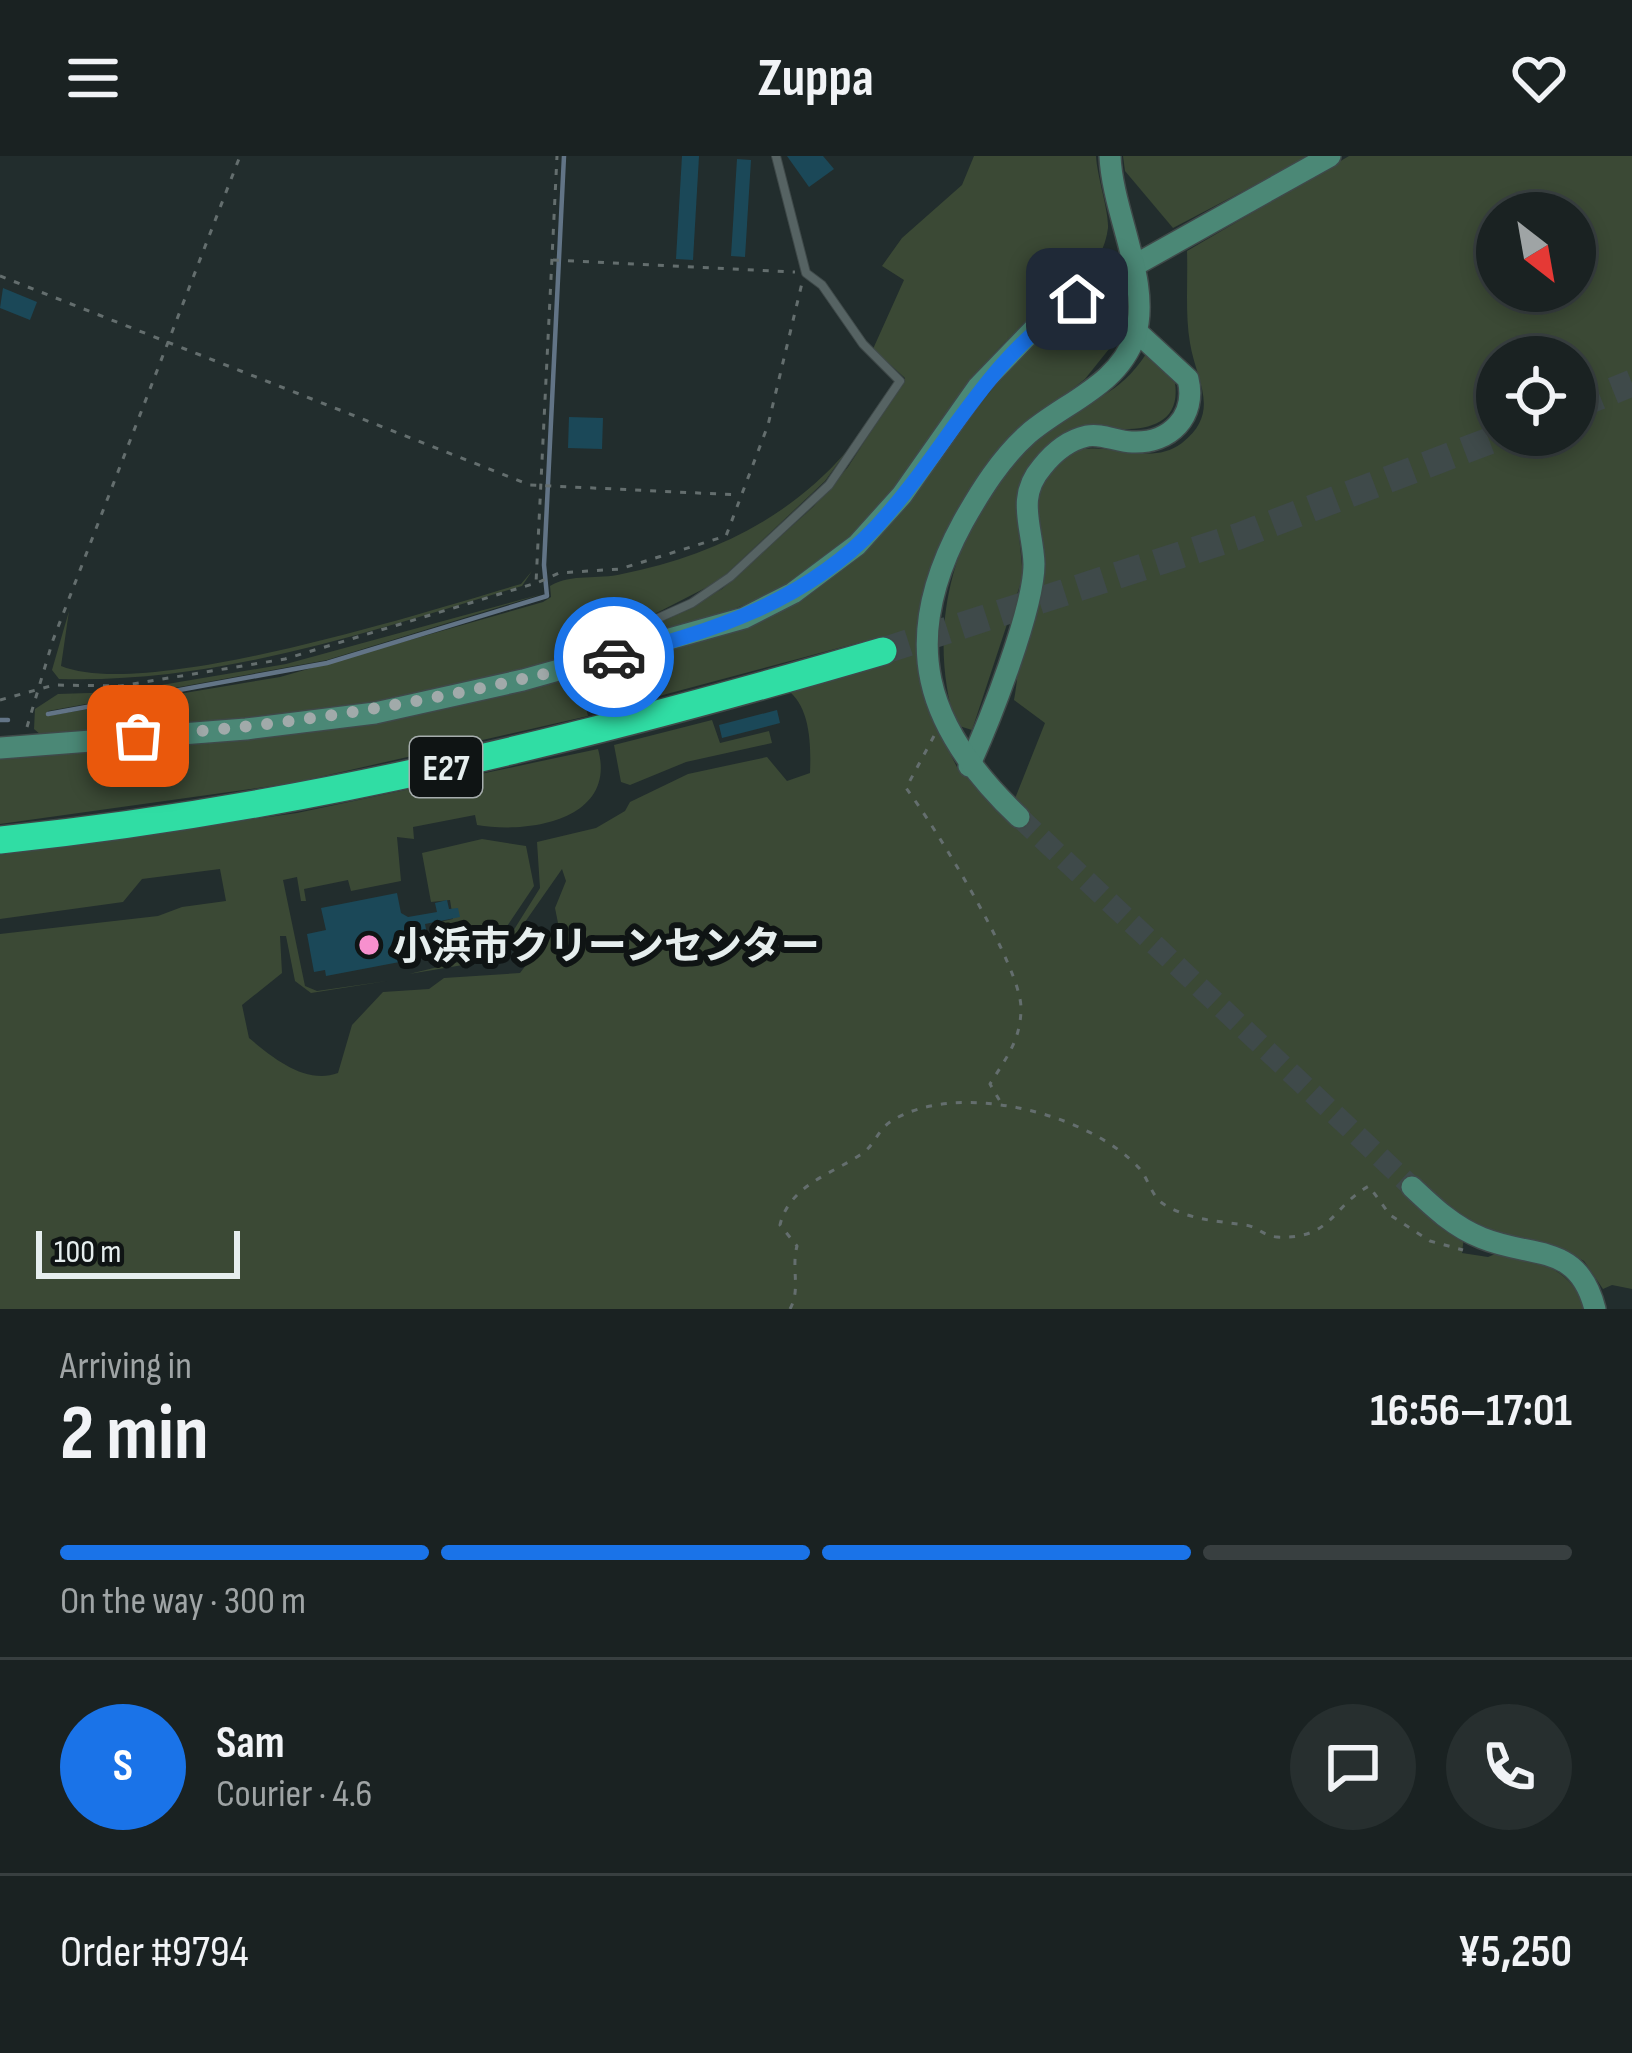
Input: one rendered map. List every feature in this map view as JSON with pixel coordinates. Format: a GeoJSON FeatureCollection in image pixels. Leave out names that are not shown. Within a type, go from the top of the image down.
{"type":"FeatureCollection","features":[{"type":"Feature","properties":{"kind":"highway","name":"E27"},"geometry":{"type":"LineString","coordinates":[[0,840],[204,813],[384,781],[649,718],[883,650]]}},
{"type":"Feature","properties":{"kind":"street"},"geometry":{"type":"LineString","coordinates":[[1018,817],[969,766],[944,727],[930,684],[926,635],[935,586],[952,543],[1011,450],[1101,384],[1119,366],[1136,332],[1140,309],[1112,194],[1110,156]]}},
{"type":"Feature","properties":{"kind":"street"},"geometry":{"type":"LineString","coordinates":[[0,748],[328,720],[430,702],[744,618],[836,564],[890,510],[978,387],[1018,342],[1132,267],[1330,156]]}},
{"type":"Feature","properties":{"kind":"street"},"geometry":{"type":"LineString","coordinates":[[969,766],[986,730],[1033,577],[1025,514],[1033,478],[1071,441],[1097,435],[1154,441],[1178,427],[1189,408],[1188,379],[1136,332]]}},
{"type":"Feature","properties":{"kind":"street"},"geometry":{"type":"LineString","coordinates":[[1412,1187],[1479,1237],[1565,1260],[1587,1282],[1595,1309]]}},
{"type":"Feature","properties":{"kind":"lane"},"geometry":{"type":"LineString","coordinates":[[584,664],[605,643],[692,603],[730,577],[829,485],[900,381],[862,344],[822,285],[806,273],[776,156]]}},
{"type":"Feature","properties":{"kind":"path"},"geometry":{"type":"LineString","coordinates":[[26,744],[37,691],[240,156]]}},
{"type":"Feature","properties":{"kind":"path"},"geometry":{"type":"LineString","coordinates":[[536,583],[556,156]]}},
{"type":"Feature","properties":{"kind":"path"},"geometry":{"type":"LineString","coordinates":[[0,700],[54,685],[120,686],[285,659],[560,573],[620,569],[726,536],[780,386],[806,273],[551,260]]}},
{"type":"Feature","properties":{"kind":"path"},"geometry":{"type":"LineString","coordinates":[[0,276],[540,487],[740,495]]}},
{"type":"Feature","properties":{"kind":"path"},"geometry":{"type":"LineString","coordinates":[[944,727],[937,730],[906,788],[943,838],[1020,998],[1016,1044],[990,1084],[1001,1103]]}},
{"type":"Feature","properties":{"kind":"path"},"geometry":{"type":"LineString","coordinates":[[790,1309],[796,1292],[790,1271],[797,1246],[780,1220],[809,1184],[870,1149],[892,1120],[952,1104],[1001,1103],[1043,1114],[1116,1151],[1138,1167],[1158,1200],[1192,1217],[1249,1224],[1271,1237],[1304,1235],[1331,1223],[1369,1186],[1390,1215],[1444,1247],[1466,1251]]}},
{"type":"Feature","properties":{"kind":"green space"},"geometry":{"type":"Polygon","coordinates":[[[974,156],[1096,156],[1108,228],[1093,265],[1001,346],[877,509],[815,566],[748,603],[621,643],[722,589],[813,507],[848,467],[905,378],[873,349],[904,280],[882,266],[902,238],[962,185],[974,156]]]}},
{"type":"Feature","properties":{"kind":"green space"},"geometry":{"type":"Polygon","coordinates":[[[1123,156],[1310,156],[1173,228],[1125,171],[1123,156]]]}},
{"type":"Feature","properties":{"kind":"green space"},"geometry":{"type":"Polygon","coordinates":[[[1349,156],[1632,156],[1632,1289],[1612,1285],[1603,1289],[1584,1261],[1547,1245],[1464,1236],[1462,1253],[1488,1257],[1500,1252],[1552,1268],[1571,1284],[1587,1309],[0,1309],[0,934],[158,916],[182,907],[226,901],[220,869],[142,879],[123,902],[0,919],[0,855],[297,813],[598,749],[601,773],[594,793],[563,817],[542,824],[497,827],[477,825],[475,815],[413,827],[414,839],[397,837],[401,881],[351,891],[348,880],[304,889],[306,901],[301,901],[297,877],[283,880],[305,986],[317,991],[387,981],[311,993],[295,981],[286,936],[280,936],[282,973],[242,1005],[249,1038],[302,1072],[338,1073],[352,1025],[383,992],[429,989],[444,978],[520,973],[558,923],[555,908],[566,881],[562,869],[499,959],[409,974],[500,952],[540,888],[537,842],[596,828],[625,811],[630,802],[688,774],[767,757],[787,781],[810,773],[805,716],[786,689],[886,655],[880,637],[603,711],[596,679],[600,671],[794,601],[1039,339],[1089,303],[1117,339],[1085,379],[1024,427],[963,509],[921,674],[933,720],[958,769],[1015,824],[1014,801],[1045,723],[1014,700],[1028,549],[1039,494],[1062,458],[1078,450],[1148,454],[1182,443],[1194,431],[1204,408],[1187,309],[1187,251],[1349,156]]]}},
{"type":"Feature","properties":{"kind":"green space"},"geometry":{"type":"Polygon","coordinates":[[[1146,354],[1175,383],[1171,411],[1153,425],[1140,428],[1099,427],[1022,482],[1016,505],[1023,576],[972,730],[956,725],[946,684],[947,601],[973,523],[1021,455],[1053,427],[1114,388],[1146,354]]]}},
{"type":"Feature","properties":{"kind":"green space"},"geometry":{"type":"Polygon","coordinates":[[[846,452],[825,481],[719,581],[559,663],[374,705],[215,724],[41,735],[34,729],[35,709],[58,694],[120,692],[286,664],[542,594],[327,660],[48,711],[47,716],[280,677],[543,602],[551,597],[550,586],[558,582],[622,574],[686,557],[772,516],[846,452]]]}},
{"type":"Feature","properties":{"kind":"green space"},"geometry":{"type":"Polygon","coordinates":[[[532,571],[522,586],[351,637],[235,664],[118,678],[59,679],[52,670],[69,611],[61,666],[101,674],[155,672],[219,663],[356,631],[521,584],[532,571]]]}},
{"type":"Feature","properties":{"kind":"green space"},"geometry":{"type":"Polygon","coordinates":[[[570,679],[579,681],[588,716],[293,783],[0,824],[0,757],[325,730],[570,679]]]}},
{"type":"Feature","properties":{"kind":"green space"},"geometry":{"type":"Polygon","coordinates":[[[712,720],[720,743],[769,731],[772,743],[686,762],[630,785],[621,782],[614,745],[712,720]]]}},
{"type":"Feature","properties":{"kind":"green space"},"geometry":{"type":"Polygon","coordinates":[[[482,839],[526,846],[534,886],[495,944],[444,956],[435,923],[453,919],[450,900],[431,902],[422,853],[482,839]]]}},
{"type":"Feature","properties":{"kind":"building"},"geometry":{"type":"Polygon","coordinates":[[[682,156],[699,156],[693,260],[676,259],[682,156]]]}},
{"type":"Feature","properties":{"kind":"building"},"geometry":{"type":"Polygon","coordinates":[[[787,156],[823,156],[834,169],[809,187],[787,156]]]}},
{"type":"Feature","properties":{"kind":"building"},"geometry":{"type":"Polygon","coordinates":[[[737,159],[751,160],[745,257],[731,256],[737,159]]]}},
{"type":"Feature","properties":{"kind":"building"},"geometry":{"type":"Polygon","coordinates":[[[3,288],[37,302],[30,320],[0,308],[3,288]]]}},
{"type":"Feature","properties":{"kind":"building"},"geometry":{"type":"Polygon","coordinates":[[[569,417],[603,418],[602,449],[568,448],[569,417]]]}},
{"type":"Feature","properties":{"kind":"building"},"geometry":{"type":"Polygon","coordinates":[[[777,710],[780,723],[722,738],[719,725],[777,710]]]}},
{"type":"Feature","properties":{"kind":"building","name":"小浜市クリーンセンター"},"geometry":{"type":"Polygon","coordinates":[[[397,893],[401,913],[408,917],[437,912],[435,903],[447,900],[449,909],[458,908],[460,917],[425,924],[431,956],[326,976],[325,970],[314,972],[307,934],[326,930],[321,908],[397,893]]]}},
{"type":"Feature","properties":{"kind":"waterway"},"geometry":{"type":"LineString","coordinates":[[48,714],[327,663],[547,596],[544,565],[564,156]]}},
{"type":"Feature","properties":{"kind":"waterway"},"geometry":{"type":"LineString","coordinates":[[0,720],[8,720]]}},
{"type":"Feature","properties":{"kind":"tunnel"},"geometry":{"type":"LineString","coordinates":[[1596,398],[1632,383]]}},
{"type":"Feature","properties":{"kind":"tunnel"},"geometry":{"type":"LineString","coordinates":[[883,651],[1239,536],[1476,446]]}},
{"type":"Feature","properties":{"kind":"tunnel"},"geometry":{"type":"LineString","coordinates":[[1019,817],[1412,1187]]}},
{"type":"Feature","properties":{"kind":"way so far"},"geometry":{"type":"LineString","coordinates":[[138,736],[287,725],[375,712],[614,657]]}},
{"type":"Feature","properties":{"kind":"place","name":"小浜市クリーンセンター"},"geometry":{"type":"Point","coordinates":[369,945]}},
{"type":"Feature","properties":{"kind":"route"},"geometry":{"type":"LineString","coordinates":[[614,657],[744,618],[836,564],[878,525],[1004,357],[1077,299]]}}]}
